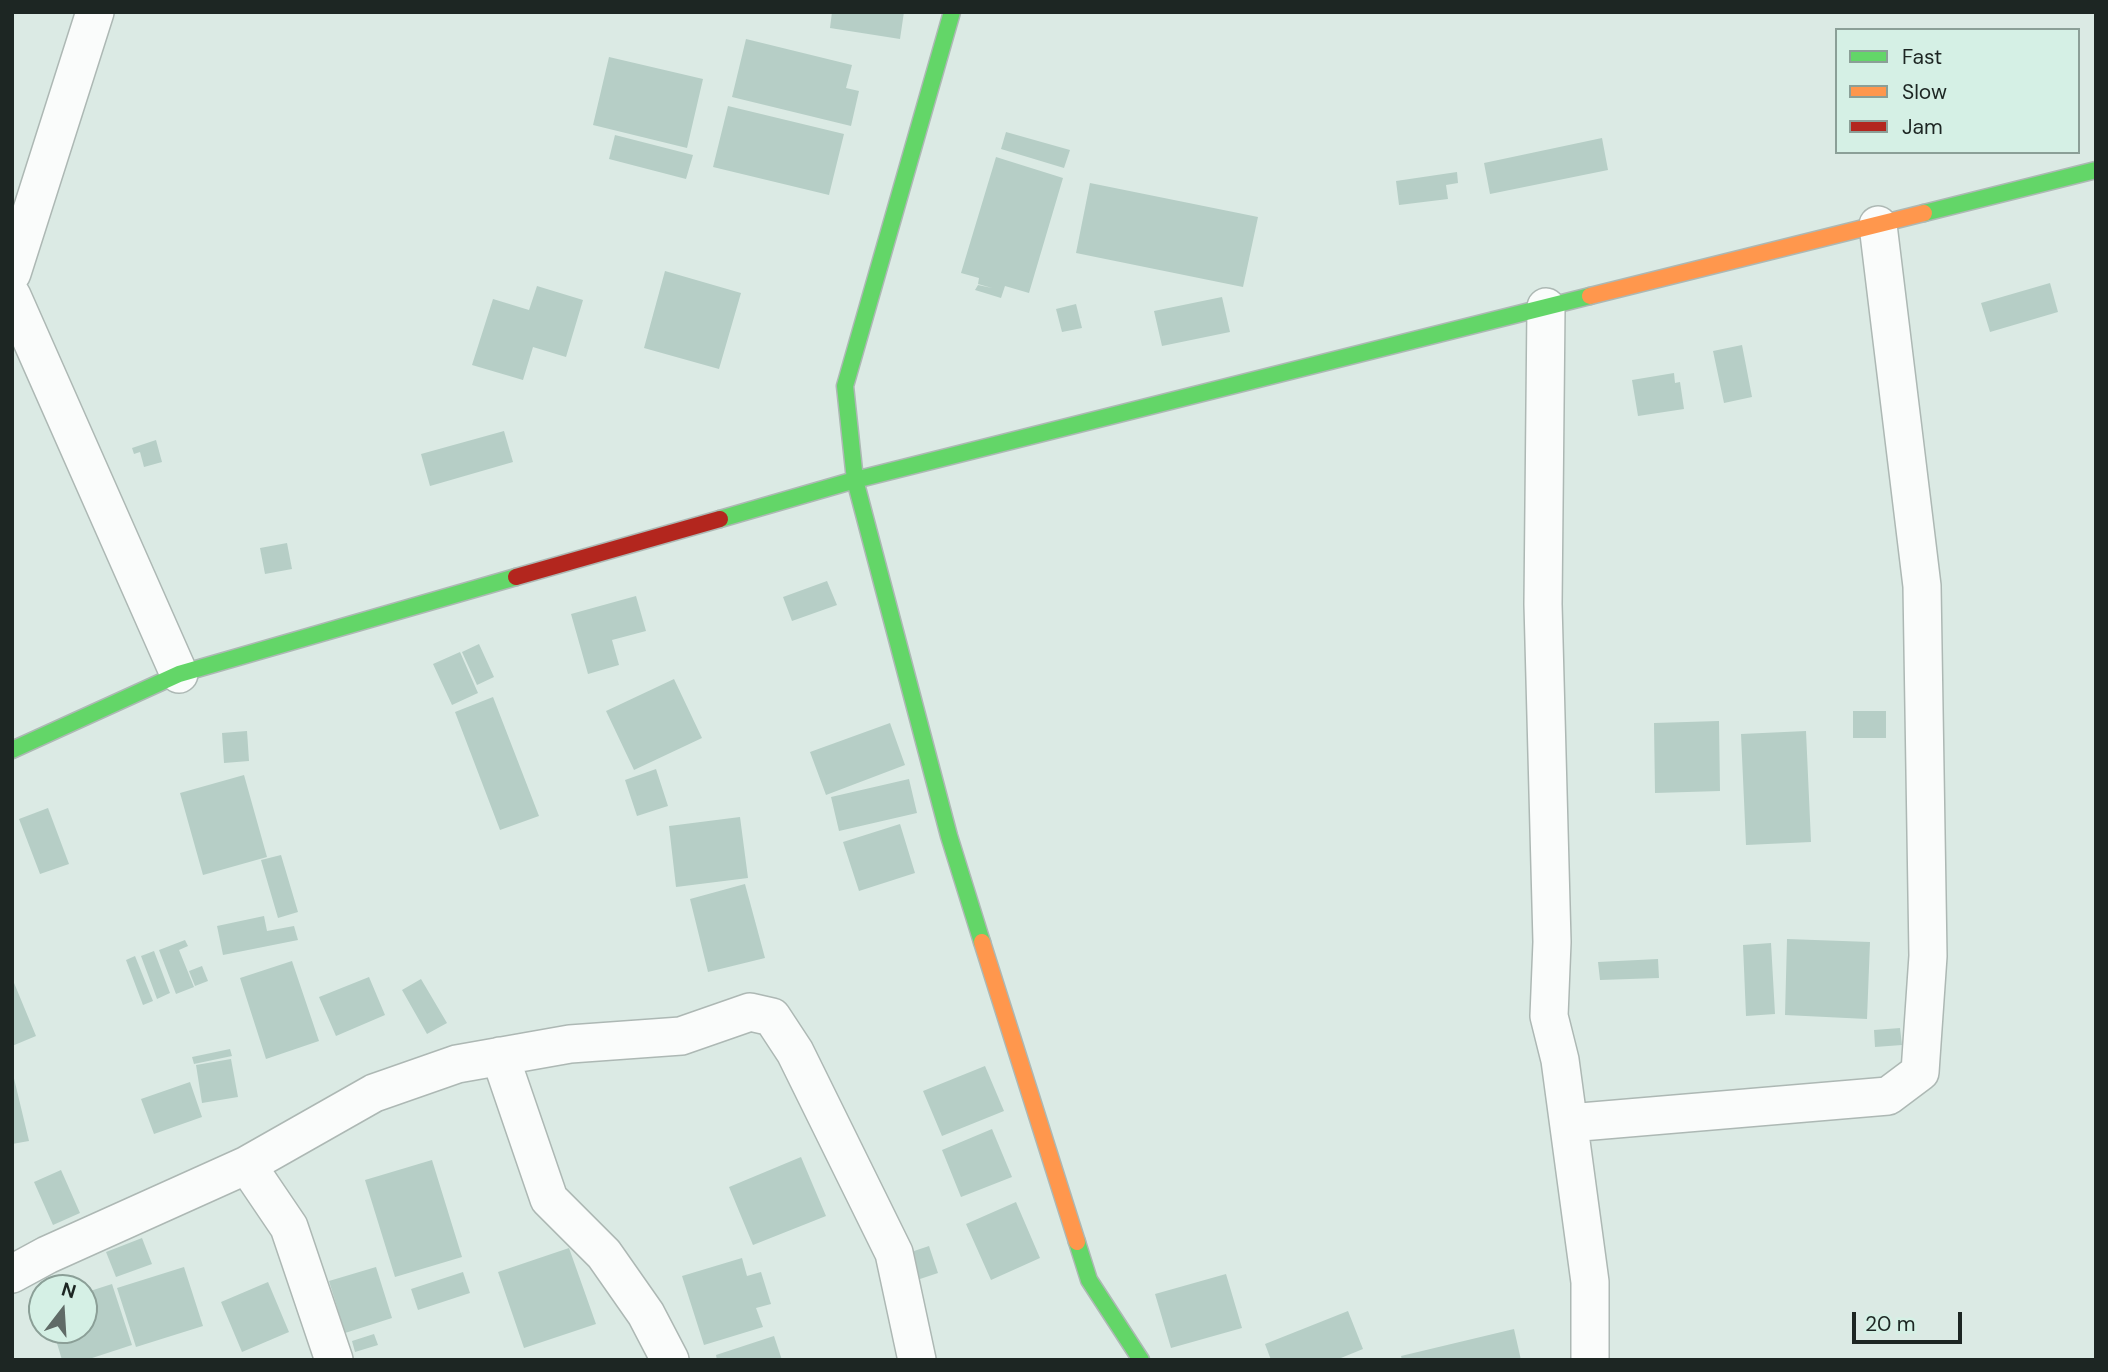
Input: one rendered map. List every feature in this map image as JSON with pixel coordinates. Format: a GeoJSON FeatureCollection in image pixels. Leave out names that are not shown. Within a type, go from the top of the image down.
{"type":"FeatureCollection","features":[{"type":"Feature","properties":{"kind":"main road"},"geometry":{"type":"LineString","coordinates":[[952,12],[845,386],[855,480],[949,835],[1089,1280],[1141,1360]]}},
{"type":"Feature","properties":{"kind":"main road"},"geometry":{"type":"LineString","coordinates":[[12,750],[179,674],[855,480],[2096,170]]}},
{"type":"Feature","properties":{"kind":"street"},"geometry":{"type":"LineString","coordinates":[[12,273],[95,12]]}},
{"type":"Feature","properties":{"kind":"street"},"geometry":{"type":"LineString","coordinates":[[1569,1123],[1888,1096],[1920,1072],[1928,956],[1922,586],[1878,225]]}},
{"type":"Feature","properties":{"kind":"street"},"geometry":{"type":"LineString","coordinates":[[12,296],[179,674]]}},
{"type":"Feature","properties":{"kind":"street"},"geometry":{"type":"LineString","coordinates":[[1546,307],[1543,604],[1552,942],[1549,1016],[1560,1060],[1590,1282],[1590,1360]]}},
{"type":"Feature","properties":{"kind":"street"},"geometry":{"type":"LineString","coordinates":[[12,1274],[47,1255],[247,1165],[374,1093],[457,1064],[570,1044],[681,1036],[750,1012],[772,1017],[795,1052],[894,1254],[917,1360]]}},
{"type":"Feature","properties":{"kind":"street"},"geometry":{"type":"LineString","coordinates":[[500,1056],[549,1199],[604,1254],[646,1314],[670,1360]]}},
{"type":"Feature","properties":{"kind":"street"},"geometry":{"type":"LineString","coordinates":[[247,1165],[289,1227],[334,1360]]}},
{"type":"Feature","properties":{"kind":"building"},"geometry":{"type":"Polygon","coordinates":[[[832,12],[904,12],[900,39],[830,28],[832,12]]]}},
{"type":"Feature","properties":{"kind":"building"},"geometry":{"type":"Polygon","coordinates":[[[746,39],[852,65],[846,88],[859,91],[851,126],[732,97],[746,39]]]}},
{"type":"Feature","properties":{"kind":"building"},"geometry":{"type":"Polygon","coordinates":[[[609,57],[703,79],[687,148],[593,125],[609,57]]]}},
{"type":"Feature","properties":{"kind":"building"},"geometry":{"type":"Polygon","coordinates":[[[728,106],[844,134],[829,195],[713,167],[728,106]]]}},
{"type":"Feature","properties":{"kind":"building"},"geometry":{"type":"Polygon","coordinates":[[[1006,132],[1070,150],[1064,168],[1001,149],[1006,132]]]}},
{"type":"Feature","properties":{"kind":"building"},"geometry":{"type":"Polygon","coordinates":[[[615,135],[693,155],[686,179],[609,159],[615,135]]]}},
{"type":"Feature","properties":{"kind":"building"},"geometry":{"type":"Polygon","coordinates":[[[1602,138],[1608,170],[1490,194],[1484,163],[1602,138]]]}},
{"type":"Feature","properties":{"kind":"building"},"geometry":{"type":"Polygon","coordinates":[[[996,157],[1063,178],[1029,293],[1005,286],[1001,298],[975,290],[978,285],[992,288],[978,284],[979,278],[961,273],[996,157]]]}},
{"type":"Feature","properties":{"kind":"building"},"geometry":{"type":"Polygon","coordinates":[[[1457,172],[1458,183],[1446,185],[1448,199],[1399,205],[1396,181],[1457,172]]]}},
{"type":"Feature","properties":{"kind":"building"},"geometry":{"type":"Polygon","coordinates":[[[1090,183],[1258,217],[1243,287],[1076,253],[1090,183]]]}},
{"type":"Feature","properties":{"kind":"building"},"geometry":{"type":"Polygon","coordinates":[[[665,271],[741,293],[719,369],[644,348],[665,271]]]}},
{"type":"Feature","properties":{"kind":"building"},"geometry":{"type":"Polygon","coordinates":[[[2050,283],[2058,312],[1990,332],[1981,303],[2050,283]]]}},
{"type":"Feature","properties":{"kind":"building"},"geometry":{"type":"Polygon","coordinates":[[[537,286],[583,300],[566,357],[533,347],[523,380],[472,365],[493,299],[529,310],[537,286]]]}},
{"type":"Feature","properties":{"kind":"building"},"geometry":{"type":"Polygon","coordinates":[[[1222,297],[1230,332],[1162,346],[1154,311],[1222,297]]]}},
{"type":"Feature","properties":{"kind":"building"},"geometry":{"type":"Polygon","coordinates":[[[1076,304],[1082,328],[1062,332],[1056,309],[1076,304]]]}},
{"type":"Feature","properties":{"kind":"building"},"geometry":{"type":"Polygon","coordinates":[[[1742,345],[1752,397],[1724,403],[1713,351],[1742,345]]]}},
{"type":"Feature","properties":{"kind":"building"},"geometry":{"type":"Polygon","coordinates":[[[1674,373],[1675,383],[1680,382],[1684,409],[1638,416],[1632,380],[1674,373]]]}},
{"type":"Feature","properties":{"kind":"building"},"geometry":{"type":"Polygon","coordinates":[[[504,431],[513,462],[430,486],[421,454],[504,431]]]}},
{"type":"Feature","properties":{"kind":"building"},"geometry":{"type":"Polygon","coordinates":[[[156,440],[162,462],[144,467],[140,452],[134,454],[132,448],[156,440]]]}},
{"type":"Feature","properties":{"kind":"building"},"geometry":{"type":"Polygon","coordinates":[[[287,543],[292,569],[265,574],[260,548],[287,543]]]}},
{"type":"Feature","properties":{"kind":"building"},"geometry":{"type":"Polygon","coordinates":[[[827,581],[837,605],[792,621],[783,597],[827,581]]]}},
{"type":"Feature","properties":{"kind":"building"},"geometry":{"type":"Polygon","coordinates":[[[636,596],[646,631],[612,640],[619,665],[588,674],[571,614],[636,596]]]}},
{"type":"Feature","properties":{"kind":"building"},"geometry":{"type":"Polygon","coordinates":[[[479,644],[494,677],[477,685],[462,652],[479,644]]]}},
{"type":"Feature","properties":{"kind":"building"},"geometry":{"type":"Polygon","coordinates":[[[460,652],[478,693],[452,705],[433,664],[460,652]]]}},
{"type":"Feature","properties":{"kind":"building"},"geometry":{"type":"Polygon","coordinates":[[[674,679],[702,738],[634,770],[606,711],[674,679]]]}},
{"type":"Feature","properties":{"kind":"building"},"geometry":{"type":"Polygon","coordinates":[[[493,697],[539,816],[500,830],[455,712],[493,697]]]}},
{"type":"Feature","properties":{"kind":"building"},"geometry":{"type":"Polygon","coordinates":[[[1853,711],[1886,711],[1886,738],[1853,738],[1853,711]]]}},
{"type":"Feature","properties":{"kind":"building"},"geometry":{"type":"Polygon","coordinates":[[[1719,721],[1720,791],[1655,793],[1654,723],[1719,721]]]}},
{"type":"Feature","properties":{"kind":"building"},"geometry":{"type":"Polygon","coordinates":[[[890,723],[905,765],[826,795],[810,752],[890,723]]]}},
{"type":"Feature","properties":{"kind":"building"},"geometry":{"type":"Polygon","coordinates":[[[247,731],[249,761],[224,763],[222,733],[247,731]]]}},
{"type":"Feature","properties":{"kind":"building"},"geometry":{"type":"Polygon","coordinates":[[[1806,731],[1811,842],[1746,845],[1741,734],[1806,731]]]}},
{"type":"Feature","properties":{"kind":"building"},"geometry":{"type":"Polygon","coordinates":[[[656,769],[668,806],[637,816],[625,780],[656,769]]]}},
{"type":"Feature","properties":{"kind":"building"},"geometry":{"type":"Polygon","coordinates":[[[244,775],[267,857],[203,875],[180,793],[244,775]]]}},
{"type":"Feature","properties":{"kind":"building"},"geometry":{"type":"Polygon","coordinates":[[[909,779],[917,813],[839,831],[831,797],[909,779]]]}},
{"type":"Feature","properties":{"kind":"building"},"geometry":{"type":"Polygon","coordinates":[[[48,808],[69,864],[40,874],[19,819],[48,808]]]}},
{"type":"Feature","properties":{"kind":"building"},"geometry":{"type":"Polygon","coordinates":[[[740,817],[748,878],[676,887],[669,826],[740,817]]]}},
{"type":"Feature","properties":{"kind":"building"},"geometry":{"type":"Polygon","coordinates":[[[900,824],[915,873],[859,891],[843,842],[900,824]]]}},
{"type":"Feature","properties":{"kind":"building"},"geometry":{"type":"Polygon","coordinates":[[[281,855],[298,912],[278,918],[261,860],[281,855]]]}},
{"type":"Feature","properties":{"kind":"building"},"geometry":{"type":"Polygon","coordinates":[[[745,884],[765,958],[708,972],[690,899],[745,884]]]}},
{"type":"Feature","properties":{"kind":"building"},"geometry":{"type":"Polygon","coordinates":[[[264,916],[267,931],[294,926],[298,940],[223,955],[217,926],[264,916]]]}},
{"type":"Feature","properties":{"kind":"building"},"geometry":{"type":"Polygon","coordinates":[[[1787,939],[1870,942],[1867,1019],[1785,1015],[1787,939]]]}},
{"type":"Feature","properties":{"kind":"building"},"geometry":{"type":"Polygon","coordinates":[[[185,940],[188,946],[179,950],[194,987],[176,994],[159,950],[185,940]]]}},
{"type":"Feature","properties":{"kind":"building"},"geometry":{"type":"Polygon","coordinates":[[[1771,943],[1775,1014],[1746,1016],[1743,945],[1771,943]]]}},
{"type":"Feature","properties":{"kind":"building"},"geometry":{"type":"Polygon","coordinates":[[[154,951],[170,993],[157,999],[141,956],[154,951]]]}},
{"type":"Feature","properties":{"kind":"building"},"geometry":{"type":"Polygon","coordinates":[[[135,956],[153,1001],[143,1005],[126,960],[135,956]]]}},
{"type":"Feature","properties":{"kind":"building"},"geometry":{"type":"Polygon","coordinates":[[[1658,959],[1659,978],[1600,980],[1598,962],[1658,959]]]}},
{"type":"Feature","properties":{"kind":"building"},"geometry":{"type":"Polygon","coordinates":[[[292,961],[319,1041],[266,1059],[240,978],[292,961]]]}},
{"type":"Feature","properties":{"kind":"building"},"geometry":{"type":"Polygon","coordinates":[[[202,966],[208,981],[195,986],[189,971],[202,966]]]}},
{"type":"Feature","properties":{"kind":"building"},"geometry":{"type":"Polygon","coordinates":[[[369,977],[385,1015],[336,1036],[319,997],[369,977]]]}},
{"type":"Feature","properties":{"kind":"building"},"geometry":{"type":"Polygon","coordinates":[[[12,978],[36,1036],[12,1046],[12,978]]]}},
{"type":"Feature","properties":{"kind":"building"},"geometry":{"type":"Polygon","coordinates":[[[421,979],[447,1023],[427,1034],[402,990],[421,979]]]}},
{"type":"Feature","properties":{"kind":"building"},"geometry":{"type":"Polygon","coordinates":[[[1900,1028],[1902,1045],[1875,1047],[1874,1030],[1900,1028]]]}},
{"type":"Feature","properties":{"kind":"building"},"geometry":{"type":"Polygon","coordinates":[[[230,1049],[232,1056],[194,1064],[192,1057],[230,1049]]]}},
{"type":"Feature","properties":{"kind":"building"},"geometry":{"type":"Polygon","coordinates":[[[231,1059],[238,1097],[202,1103],[196,1065],[231,1059]]]}},
{"type":"Feature","properties":{"kind":"building"},"geometry":{"type":"Polygon","coordinates":[[[985,1066],[1004,1111],[942,1136],[923,1091],[985,1066]]]}},
{"type":"Feature","properties":{"kind":"building"},"geometry":{"type":"Polygon","coordinates":[[[12,1070],[29,1141],[12,1144],[12,1070]]]}},
{"type":"Feature","properties":{"kind":"building"},"geometry":{"type":"Polygon","coordinates":[[[190,1082],[202,1117],[154,1134],[141,1099],[190,1082]]]}},
{"type":"Feature","properties":{"kind":"building"},"geometry":{"type":"Polygon","coordinates":[[[992,1129],[1012,1177],[961,1197],[942,1150],[992,1129]]]}},
{"type":"Feature","properties":{"kind":"building"},"geometry":{"type":"Polygon","coordinates":[[[801,1157],[826,1216],[753,1245],[729,1187],[801,1157]]]}},
{"type":"Feature","properties":{"kind":"building"},"geometry":{"type":"Polygon","coordinates":[[[432,1160],[462,1257],[395,1277],[365,1180],[432,1160]]]}},
{"type":"Feature","properties":{"kind":"building"},"geometry":{"type":"Polygon","coordinates":[[[61,1170],[80,1213],[53,1225],[34,1182],[61,1170]]]}},
{"type":"Feature","properties":{"kind":"building"},"geometry":{"type":"Polygon","coordinates":[[[1016,1202],[1040,1258],[991,1280],[966,1224],[1016,1202]]]}},
{"type":"Feature","properties":{"kind":"building"},"geometry":{"type":"Polygon","coordinates":[[[142,1238],[152,1264],[116,1277],[106,1252],[142,1238]]]}},
{"type":"Feature","properties":{"kind":"building"},"geometry":{"type":"Polygon","coordinates":[[[929,1246],[938,1273],[911,1282],[902,1255],[929,1246]]]}},
{"type":"Feature","properties":{"kind":"building"},"geometry":{"type":"Polygon","coordinates":[[[569,1248],[596,1324],[524,1348],[498,1272],[569,1248]]]}},
{"type":"Feature","properties":{"kind":"building"},"geometry":{"type":"Polygon","coordinates":[[[742,1258],[747,1276],[761,1272],[771,1304],[756,1308],[763,1327],[704,1345],[682,1276],[742,1258]]]}},
{"type":"Feature","properties":{"kind":"building"},"geometry":{"type":"Polygon","coordinates":[[[184,1267],[203,1326],[136,1347],[117,1288],[184,1267]]]}},
{"type":"Feature","properties":{"kind":"building"},"geometry":{"type":"Polygon","coordinates":[[[376,1267],[392,1318],[345,1333],[329,1281],[376,1267]]]}},
{"type":"Feature","properties":{"kind":"building"},"geometry":{"type":"Polygon","coordinates":[[[463,1272],[470,1293],[418,1310],[411,1289],[463,1272]]]}},
{"type":"Feature","properties":{"kind":"building"},"geometry":{"type":"Polygon","coordinates":[[[1226,1274],[1242,1328],[1171,1348],[1155,1294],[1226,1274]]]}},
{"type":"Feature","properties":{"kind":"building"},"geometry":{"type":"Polygon","coordinates":[[[268,1282],[289,1332],[242,1352],[221,1302],[268,1282]]]}},
{"type":"Feature","properties":{"kind":"building"},"geometry":{"type":"Polygon","coordinates":[[[112,1284],[132,1345],[86,1360],[62,1360],[57,1344],[98,1344],[98,1288],[112,1284]]]}},
{"type":"Feature","properties":{"kind":"building"},"geometry":{"type":"Polygon","coordinates":[[[1348,1311],[1363,1349],[1336,1360],[1271,1360],[1265,1344],[1348,1311]]]}},
{"type":"Feature","properties":{"kind":"building"},"geometry":{"type":"Polygon","coordinates":[[[1514,1329],[1521,1360],[1402,1360],[1401,1356],[1514,1329]]]}},
{"type":"Feature","properties":{"kind":"building"},"geometry":{"type":"Polygon","coordinates":[[[374,1334],[378,1345],[355,1352],[352,1341],[374,1334]]]}},
{"type":"Feature","properties":{"kind":"building"},"geometry":{"type":"Polygon","coordinates":[[[774,1336],[782,1360],[717,1360],[716,1355],[774,1336]]]}},
{"type":"Feature","properties":{"kind":"traffic: fast"},"geometry":{"type":"LineString","coordinates":[[952,12],[845,386],[855,480],[949,836],[982,942]]}},
{"type":"Feature","properties":{"kind":"traffic: fast"},"geometry":{"type":"LineString","coordinates":[[1924,213],[2096,170]]}},
{"type":"Feature","properties":{"kind":"traffic: fast"},"geometry":{"type":"LineString","coordinates":[[720,519],[855,480],[1590,296]]}},
{"type":"Feature","properties":{"kind":"traffic: fast"},"geometry":{"type":"LineString","coordinates":[[12,750],[179,674],[516,577]]}},
{"type":"Feature","properties":{"kind":"traffic: fast"},"geometry":{"type":"LineString","coordinates":[[1077,1242],[1089,1280],[1141,1360]]}},
{"type":"Feature","properties":{"kind":"traffic: slow"},"geometry":{"type":"LineString","coordinates":[[1590,296],[1924,213]]}},
{"type":"Feature","properties":{"kind":"traffic: slow"},"geometry":{"type":"LineString","coordinates":[[982,942],[1077,1242]]}},
{"type":"Feature","properties":{"kind":"traffic: jam"},"geometry":{"type":"LineString","coordinates":[[516,577],[720,519]]}}]}
